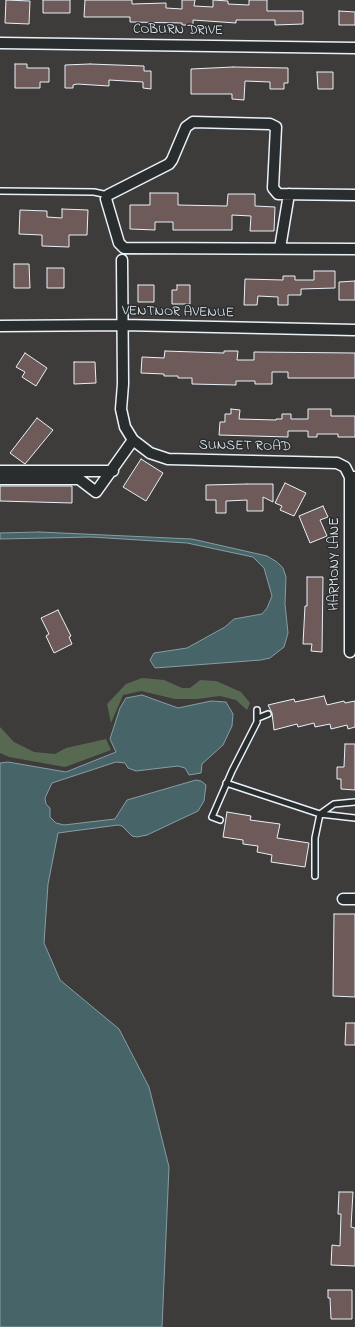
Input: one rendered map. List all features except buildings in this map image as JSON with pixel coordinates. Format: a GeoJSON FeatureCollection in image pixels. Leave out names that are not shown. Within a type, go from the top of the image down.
{"type":"FeatureCollection","features":[{"type":"Feature","properties":{"kind":"street","name":"COBURN DRIVE"},"geometry":{"type":"LineString","coordinates":[[0,43],[355,48]]}},
{"type":"Feature","properties":{"kind":"street"},"geometry":{"type":"LineString","coordinates":[[355,195],[278,194],[273,188],[277,130],[273,125],[193,122],[186,127],[169,164],[108,195],[106,203],[119,243],[124,248],[355,249]]}},
{"type":"Feature","properties":{"kind":"street"},"geometry":{"type":"LineString","coordinates":[[280,248],[289,194]]}},
{"type":"Feature","properties":{"kind":"street"},"geometry":{"type":"LineString","coordinates":[[0,479],[79,479],[96,492],[113,471],[133,440],[125,427],[120,409],[123,384],[122,260]]}},
{"type":"Feature","properties":{"kind":"street","name":"VENTNOR AVENUE"},"geometry":{"type":"LineString","coordinates":[[0,326],[123,326],[355,330]]}},
{"type":"Feature","properties":{"kind":"street","name":"SUNSET ROAD"},"geometry":{"type":"LineString","coordinates":[[133,440],[150,453],[168,459],[337,463],[345,468],[352,477]]}},
{"type":"Feature","properties":{"kind":"street"},"geometry":{"type":"LineString","coordinates":[[0,470],[113,471]]}},
{"type":"Feature","properties":{"kind":"street","name":"HARMONY LANE"},"geometry":{"type":"LineString","coordinates":[[350,652],[352,477]]}},
{"type":"Feature","properties":{"kind":"street"},"geometry":{"type":"LineString","coordinates":[[343,899],[355,899]]}},
{"type":"Feature","properties":{"kind":"lane"},"geometry":{"type":"LineString","coordinates":[[0,191],[94,192],[108,195]]}},
{"type":"Feature","properties":{"kind":"lane"},"geometry":{"type":"LineString","coordinates":[[220,820],[212,817],[226,783],[258,718],[257,710]]}},
{"type":"Feature","properties":{"kind":"lane"},"geometry":{"type":"LineString","coordinates":[[258,718],[268,714]]}},
{"type":"Feature","properties":{"kind":"lane"},"geometry":{"type":"LineString","coordinates":[[226,783],[320,814],[355,818]]}},
{"type":"Feature","properties":{"kind":"lane"},"geometry":{"type":"LineString","coordinates":[[315,876],[312,861],[320,814],[334,804],[355,802]]}},
{"type":"Feature","properties":{"kind":"green space"},"geometry":{"type":"Polygon","coordinates":[[[142,678],[164,680],[182,688],[190,688],[200,680],[216,681],[241,692],[250,703],[247,710],[236,700],[220,696],[197,699],[175,699],[141,691],[123,695],[111,723],[107,704],[126,684],[142,678]]]}},
{"type":"Feature","properties":{"kind":"green space"},"geometry":{"type":"Polygon","coordinates":[[[0,727],[14,742],[34,752],[55,754],[66,748],[106,739],[111,750],[65,767],[9,757],[0,753],[0,727]]]}},
{"type":"Feature","properties":{"kind":"water"},"geometry":{"type":"Polygon","coordinates":[[[39,532],[192,539],[267,556],[283,568],[286,577],[285,604],[288,633],[284,647],[270,658],[261,660],[155,668],[150,660],[154,653],[187,648],[225,627],[234,619],[262,614],[267,608],[272,596],[264,568],[253,557],[187,543],[91,537],[0,539],[0,533],[39,532]]]}},
{"type":"Feature","properties":{"kind":"water"},"geometry":{"type":"Polygon","coordinates":[[[142,695],[178,708],[211,701],[226,702],[233,714],[232,726],[223,745],[202,764],[201,773],[189,775],[185,768],[178,766],[136,771],[128,768],[125,763],[116,762],[52,783],[45,798],[46,804],[50,808],[50,817],[56,823],[64,825],[115,819],[127,800],[196,780],[201,781],[206,785],[204,801],[198,811],[147,835],[137,837],[132,836],[122,826],[118,825],[58,833],[48,884],[44,943],[60,980],[119,1029],[149,1087],[169,1167],[162,1327],[0,1327],[0,763],[8,762],[66,772],[116,752],[110,739],[120,708],[126,698],[142,695]]]}}]}
